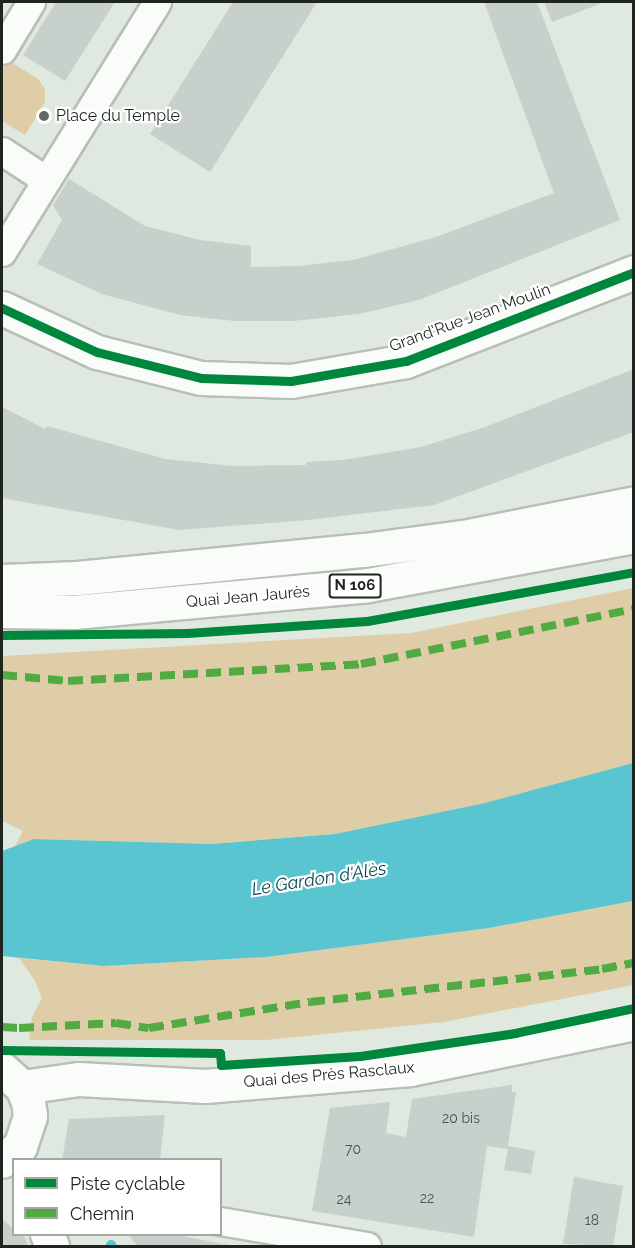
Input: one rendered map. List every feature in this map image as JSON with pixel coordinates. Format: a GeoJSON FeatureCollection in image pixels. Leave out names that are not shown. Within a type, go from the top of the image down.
{"type":"FeatureCollection","features":[{"type":"Feature","properties":{"kind":"main road","name":"Grand'Rue Jean Moulin"},"geometry":{"type":"LineString","coordinates":[[2,309],[97,352],[201,378],[291,381],[406,361],[633,272]]}},
{"type":"Feature","properties":{"kind":"main road","name":"N 106"},"geometry":{"type":"LineString","coordinates":[[2,581],[77,578],[364,550],[463,537],[633,503]]}},
{"type":"Feature","properties":{"kind":"main road","name":"Quai Jean Jaurès"},"geometry":{"type":"LineString","coordinates":[[2,611],[74,612],[368,585],[633,536]]}},
{"type":"Feature","properties":{"kind":"main road","name":"Quai des Près Rasclaux"},"geometry":{"type":"LineString","coordinates":[[12,1078],[205,1086],[410,1069],[633,1023]]}},
{"type":"Feature","properties":{"kind":"main road"},"geometry":{"type":"LineString","coordinates":[[8,1161],[20,1146],[27,1132],[30,1116],[28,1101],[12,1078]]}},
{"type":"Feature","properties":{"kind":"street"},"geometry":{"type":"LineString","coordinates":[[2,50],[31,2]]}},
{"type":"Feature","properties":{"kind":"street"},"geometry":{"type":"LineString","coordinates":[[2,252],[157,2]]}},
{"type":"Feature","properties":{"kind":"street"},"geometry":{"type":"LineString","coordinates":[[2,151],[46,180]]}},
{"type":"Feature","properties":{"kind":"street"},"geometry":{"type":"LineString","coordinates":[[222,1221],[367,1246]]}},
{"type":"Feature","properties":{"kind":"shaded area"},"geometry":{"type":"Polygon","coordinates":[[[8,60],[38,79],[45,89],[45,102],[25,135],[2,121],[2,70],[8,60]]]}},
{"type":"Feature","properties":{"kind":"shaded area"},"geometry":{"type":"Polygon","coordinates":[[[633,588],[633,763],[486,803],[335,834],[212,844],[35,839],[14,848],[23,831],[2,821],[2,656],[411,633],[633,588]]]}},
{"type":"Feature","properties":{"kind":"shaded area"},"geometry":{"type":"Polygon","coordinates":[[[633,901],[633,985],[444,1022],[266,1040],[29,1040],[32,1017],[42,998],[35,981],[19,958],[104,966],[266,957],[489,928],[633,901]]]}},
{"type":"Feature","properties":{"kind":"water","name":"Le Gardon d'Alès"},"geometry":{"type":"Polygon","coordinates":[[[633,763],[633,901],[489,928],[266,957],[104,966],[2,956],[2,851],[34,839],[212,844],[335,834],[485,803],[633,763]]]}},
{"type":"Feature","properties":{"kind":"building"},"geometry":{"type":"Polygon","coordinates":[[[56,2],[115,2],[65,81],[23,55],[56,2]]]}},
{"type":"Feature","properties":{"kind":"building"},"geometry":{"type":"Polygon","coordinates":[[[233,2],[317,2],[210,172],[150,134],[233,2]]]}},
{"type":"Feature","properties":{"kind":"building"},"geometry":{"type":"Polygon","coordinates":[[[484,2],[537,2],[620,220],[419,300],[359,314],[293,321],[235,321],[180,315],[102,294],[37,264],[62,220],[53,205],[69,179],[145,226],[200,240],[251,246],[251,267],[298,266],[353,260],[436,237],[554,193],[484,2]]]}},
{"type":"Feature","properties":{"kind":"building"},"geometry":{"type":"Polygon","coordinates":[[[544,2],[605,2],[552,22],[544,2]]]}},
{"type":"Feature","properties":{"kind":"building"},"geometry":{"type":"Polygon","coordinates":[[[634,369],[634,432],[434,505],[308,520],[179,530],[2,498],[2,407],[45,429],[47,426],[165,459],[232,466],[306,465],[306,462],[343,460],[421,447],[485,427],[634,369]]]}},
{"type":"Feature","properties":{"kind":"building"},"geometry":{"type":"Polygon","coordinates":[[[512,1085],[512,1092],[516,1092],[508,1146],[535,1151],[531,1174],[504,1170],[508,1149],[487,1146],[474,1237],[312,1211],[330,1108],[390,1102],[386,1133],[406,1137],[412,1099],[512,1085]]]}},
{"type":"Feature","properties":{"kind":"building"},"geometry":{"type":"Polygon","coordinates":[[[165,1115],[160,1158],[62,1158],[69,1119],[165,1115]]]}},
{"type":"Feature","properties":{"kind":"building"},"geometry":{"type":"Polygon","coordinates":[[[574,1177],[623,1186],[613,1246],[563,1244],[574,1177]]]}},
{"type":"Feature","properties":{"kind":"building"},"geometry":{"type":"Polygon","coordinates":[[[2,1219],[12,1227],[12,1236],[22,1236],[28,1246],[2,1246],[2,1219]]]}},
{"type":"Feature","properties":{"kind":"building"},"geometry":{"type":"Polygon","coordinates":[[[130,1236],[182,1236],[234,1246],[137,1246],[130,1236]]]}},
{"type":"Feature","properties":{"kind":"marked path"},"geometry":{"type":"LineString","coordinates":[[2,675],[68,681],[361,664],[634,609]]}},
{"type":"Feature","properties":{"kind":"marked path"},"geometry":{"type":"LineString","coordinates":[[2,1027],[116,1023],[149,1028],[310,1002],[602,969],[634,963]]}},
{"type":"Feature","properties":{"kind":"cycle path"},"geometry":{"type":"LineString","coordinates":[[2,308],[97,352],[201,378],[291,381],[406,361],[634,272]]}},
{"type":"Feature","properties":{"kind":"cycle path"},"geometry":{"type":"LineString","coordinates":[[2,635],[187,633],[367,621],[634,572]]}},
{"type":"Feature","properties":{"kind":"cycle path"},"geometry":{"type":"LineString","coordinates":[[2,1050],[220,1053],[221,1065],[360,1056],[515,1033],[634,1008]]}},
{"type":"Feature","properties":{"kind":"place","name":"Place du Temple"},"geometry":{"type":"Point","coordinates":[44,116]}}]}
